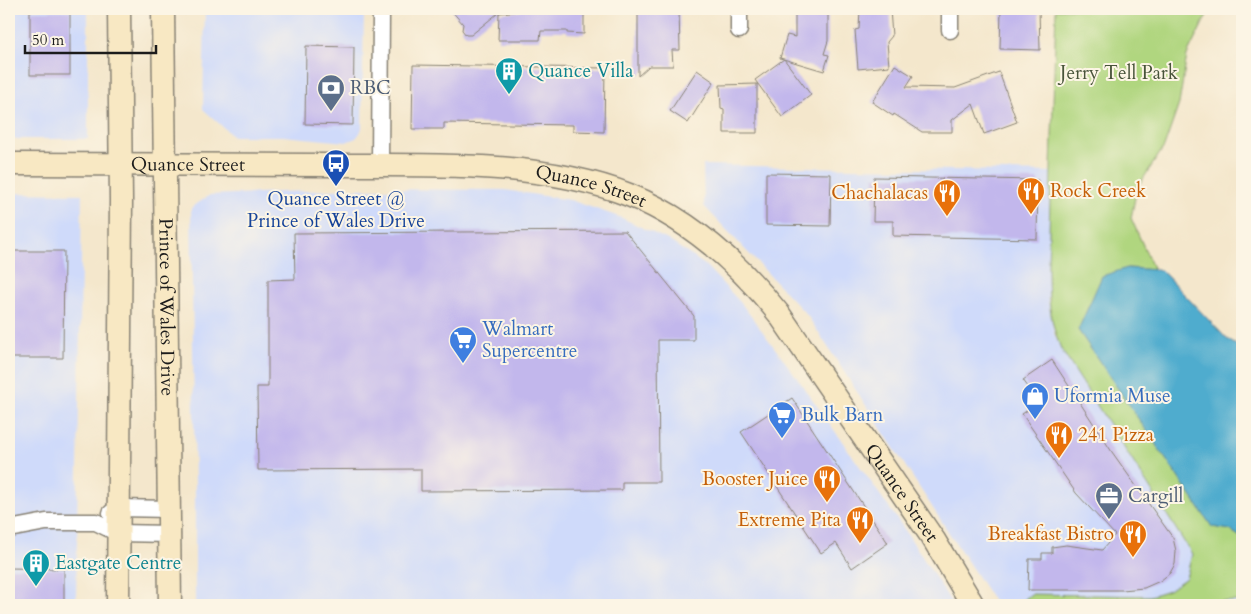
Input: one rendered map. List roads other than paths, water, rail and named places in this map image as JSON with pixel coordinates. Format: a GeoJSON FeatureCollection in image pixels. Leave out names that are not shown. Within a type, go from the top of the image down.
{"type":"FeatureCollection","features":[{"type":"Feature","properties":{"kind":"main road"},"geometry":{"type":"LineString","coordinates":[[118,605],[121,164],[120,9]]}},
{"type":"Feature","properties":{"kind":"main road","name":"Prince of Wales Drive"},"geometry":{"type":"LineString","coordinates":[[164,9],[164,164],[170,605]]}},
{"type":"Feature","properties":{"kind":"main road","name":"Quance Street"},"geometry":{"type":"LineString","coordinates":[[9,164],[380,165],[508,169],[552,174],[590,183],[630,196],[664,212],[701,235],[756,286],[778,314],[934,540],[973,605]]}},
{"type":"Feature","properties":{"kind":"street"},"geometry":{"type":"LineString","coordinates":[[380,165],[381,9]]}},
{"type":"Feature","properties":{"kind":"street"},"geometry":{"type":"LineString","coordinates":[[738,30],[739,9]]}},
{"type":"Feature","properties":{"kind":"street"},"geometry":{"type":"LineString","coordinates":[[950,9],[950,30]]}},
{"type":"Feature","properties":{"kind":"street"},"geometry":{"type":"LineString","coordinates":[[96,522],[118,508],[170,509]]}},
{"type":"Feature","properties":{"kind":"street"},"geometry":{"type":"LineString","coordinates":[[9,529],[46,522],[96,522],[118,533],[170,534]]}},
{"type":"Feature","properties":{"kind":"water"},"geometry":{"type":"Polygon","coordinates":[[[1127,268],[1161,270],[1227,339],[1242,349],[1242,538],[1230,530],[1212,527],[1078,330],[1102,276],[1127,268]]]}},
{"type":"Feature","properties":{"kind":"place","name":"Quance Villa"},"geometry":{"type":"Point","coordinates":[509,95]}},
{"type":"Feature","properties":{"kind":"place","name":"RBC"},"geometry":{"type":"Point","coordinates":[331,112]}},
{"type":"Feature","properties":{"kind":"place","name":"Quance Street @ Prince of Wales Drive"},"geometry":{"type":"Point","coordinates":[336,187]}},
{"type":"Feature","properties":{"kind":"place","name":"Rock Creek"},"geometry":{"type":"Point","coordinates":[1031,215]}},
{"type":"Feature","properties":{"kind":"place","name":"Chachalacas"},"geometry":{"type":"Point","coordinates":[947,217]}},
{"type":"Feature","properties":{"kind":"place","name":"Walmart Supercentre"},"geometry":{"type":"Point","coordinates":[463,364]}},
{"type":"Feature","properties":{"kind":"place","name":"Uformia Muse"},"geometry":{"type":"Point","coordinates":[1035,420]}},
{"type":"Feature","properties":{"kind":"place","name":"Bulk Barn"},"geometry":{"type":"Point","coordinates":[782,439]}},
{"type":"Feature","properties":{"kind":"place","name":"241 Pizza"},"geometry":{"type":"Point","coordinates":[1059,459]}},
{"type":"Feature","properties":{"kind":"place","name":"Booster Juice"},"geometry":{"type":"Point","coordinates":[827,503]}},
{"type":"Feature","properties":{"kind":"place","name":"Cargill"},"geometry":{"type":"Point","coordinates":[1109,520]}},
{"type":"Feature","properties":{"kind":"place","name":"Extreme Pita"},"geometry":{"type":"Point","coordinates":[860,544]}},
{"type":"Feature","properties":{"kind":"place","name":"Breakfast Bistro"},"geometry":{"type":"Point","coordinates":[1133,558]}},
{"type":"Feature","properties":{"kind":"place","name":"Eastgate Centre"},"geometry":{"type":"Point","coordinates":[36,587]}},
{"type":"Feature","properties":{"kind":"park label","name":"Jerry Tell Park"},"geometry":{"type":"Point","coordinates":[1119,73]}}]}
